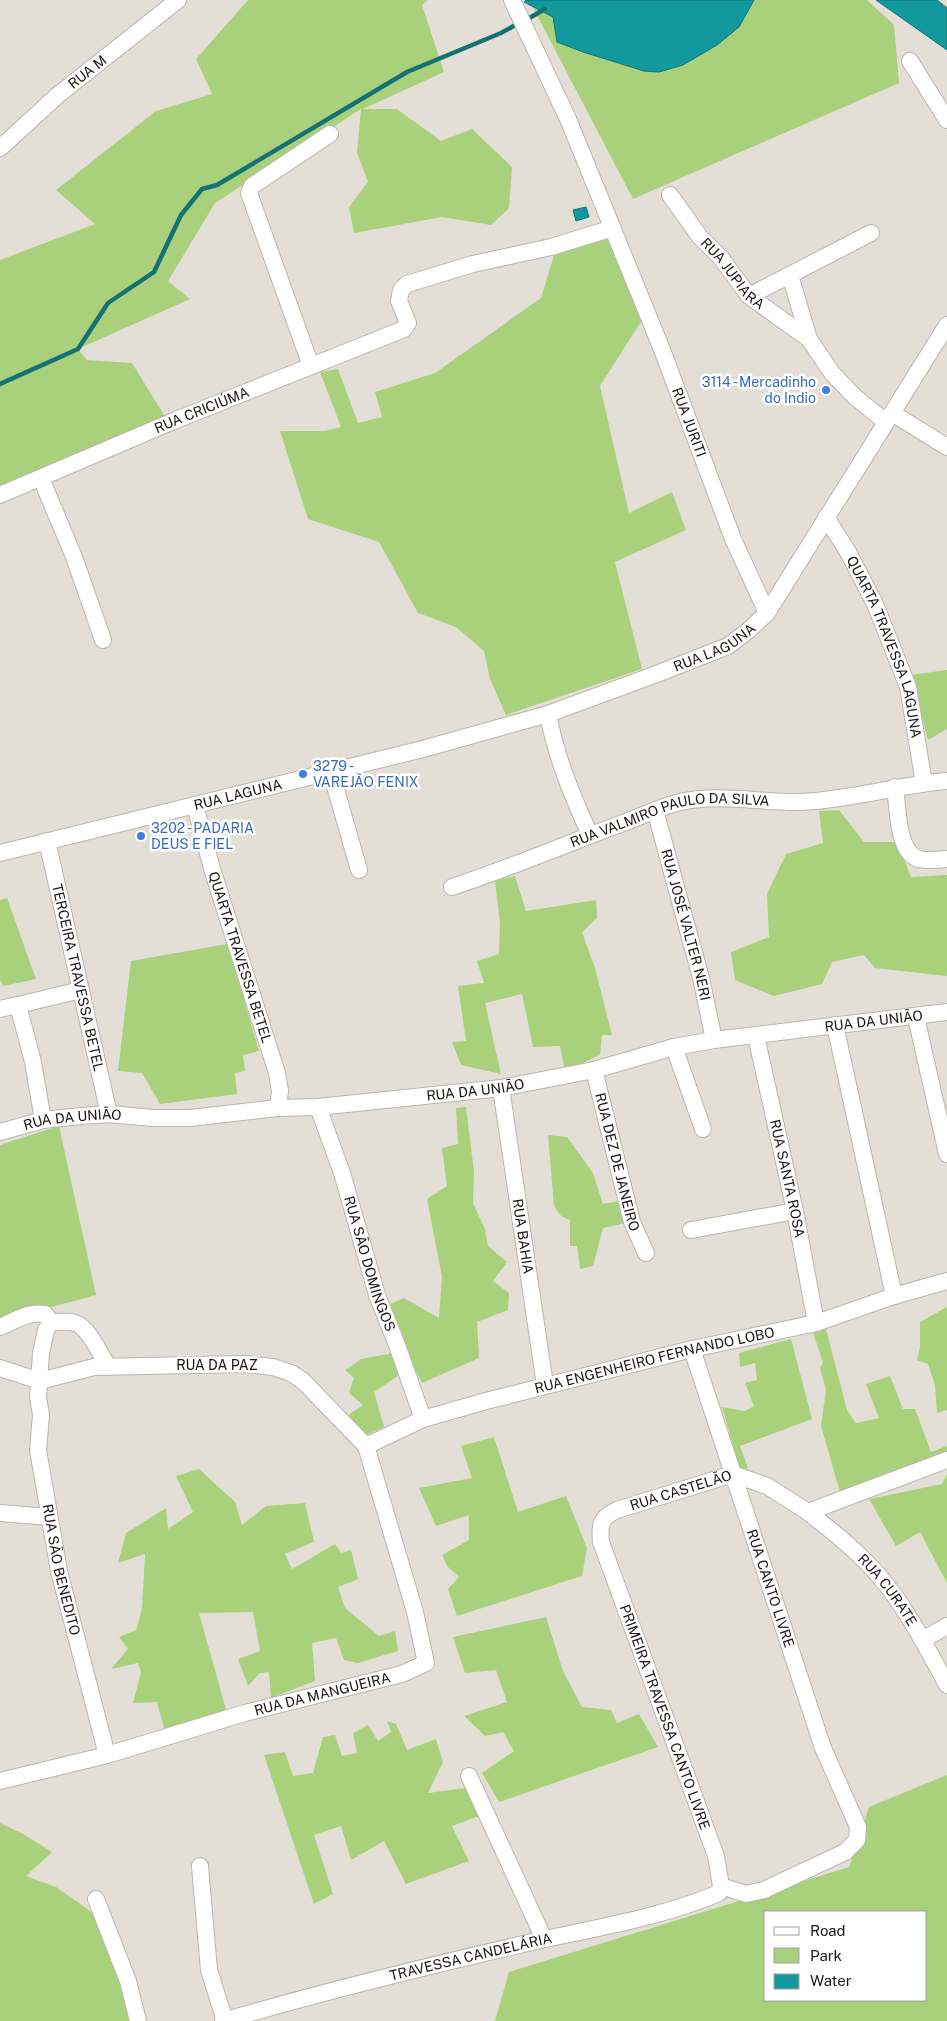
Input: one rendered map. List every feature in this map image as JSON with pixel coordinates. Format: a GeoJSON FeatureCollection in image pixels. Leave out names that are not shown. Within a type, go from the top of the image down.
{"type":"FeatureCollection","features":[{"type":"Feature","properties":{"kind":"street","name":"RUA M"},"geometry":{"type":"LineString","coordinates":[[0,148],[58,95],[178,0]]}},
{"type":"Feature","properties":{"kind":"street","name":"RUA JURITI"},"geometry":{"type":"LineString","coordinates":[[513,3],[568,119],[613,228],[733,539],[767,613]]}},
{"type":"Feature","properties":{"kind":"street"},"geometry":{"type":"LineString","coordinates":[[910,61],[947,120]]}},
{"type":"Feature","properties":{"kind":"street"},"geometry":{"type":"LineString","coordinates":[[311,366],[248,193],[252,186],[330,134]]}},
{"type":"Feature","properties":{"kind":"street","name":"RUA JUPIARA"},"geometry":{"type":"LineString","coordinates":[[670,195],[700,237],[721,258],[749,296],[809,339]]}},
{"type":"Feature","properties":{"kind":"street","name":"RUA CRICIÚMA"},"geometry":{"type":"LineString","coordinates":[[0,495],[176,420],[404,329],[408,323],[400,301],[400,290],[407,284],[473,264],[551,247],[613,228]]}},
{"type":"Feature","properties":{"kind":"street"},"geometry":{"type":"LineString","coordinates":[[749,296],[871,233]]}},
{"type":"Feature","properties":{"kind":"street","name":"RUA JUPIARA"},"geometry":{"type":"LineString","coordinates":[[790,274],[809,339],[832,373],[855,398],[889,418],[947,447]]}},
{"type":"Feature","properties":{"kind":"street","name":"RUA LAGUNA"},"geometry":{"type":"LineString","coordinates":[[0,853],[423,749],[548,714],[637,682],[728,646],[767,613],[947,325]]}},
{"type":"Feature","properties":{"kind":"street"},"geometry":{"type":"LineString","coordinates":[[41,478],[74,557],[104,640]]}},
{"type":"Feature","properties":{"kind":"street","name":"QUARTA TRAVESSA LAGUNA"},"geometry":{"type":"LineString","coordinates":[[826,517],[848,552],[875,604],[908,686],[924,783]]}},
{"type":"Feature","properties":{"kind":"street"},"geometry":{"type":"LineString","coordinates":[[548,714],[554,745],[564,776],[590,835]]}},
{"type":"Feature","properties":{"kind":"street"},"geometry":{"type":"LineString","coordinates":[[332,772],[359,870]]}},
{"type":"Feature","properties":{"kind":"street","name":"RUA VALMIRO PAULO DA SILVA"},"geometry":{"type":"LineString","coordinates":[[452,887],[508,868],[655,810],[694,799],[733,798],[802,802],[841,798],[895,787],[947,781]]}},
{"type":"Feature","properties":{"kind":"street"},"geometry":{"type":"LineString","coordinates":[[895,787],[901,832],[906,849],[913,856],[920,859],[947,859]]}},
{"type":"Feature","properties":{"kind":"street","name":"QUARTA TRAVESSA BETEL"},"geometry":{"type":"LineString","coordinates":[[194,806],[277,1073],[280,1091],[278,1108]]}},
{"type":"Feature","properties":{"kind":"street","name":"RUA JOSÉ VALTER NERI"},"geometry":{"type":"LineString","coordinates":[[655,810],[701,978],[714,1040]]}},
{"type":"Feature","properties":{"kind":"street","name":"TERCEIRA TRAVESSA BETEL"},"geometry":{"type":"LineString","coordinates":[[48,840],[109,1114]]}},
{"type":"Feature","properties":{"kind":"street"},"geometry":{"type":"LineString","coordinates":[[0,1009],[81,990]]}},
{"type":"Feature","properties":{"kind":"street"},"geometry":{"type":"LineString","coordinates":[[18,1005],[33,1062],[43,1120]]}},
{"type":"Feature","properties":{"kind":"street","name":"RUA DA UNIÃO"},"geometry":{"type":"LineString","coordinates":[[0,1132],[43,1120],[109,1114],[170,1119],[278,1108],[318,1107],[501,1088],[594,1070],[674,1047],[714,1040],[947,1012]]}},
{"type":"Feature","properties":{"kind":"street"},"geometry":{"type":"LineString","coordinates":[[916,1017],[947,1154]]}},
{"type":"Feature","properties":{"kind":"street"},"geometry":{"type":"LineString","coordinates":[[834,1025],[894,1296]]}},
{"type":"Feature","properties":{"kind":"street","name":"RUA SANTA ROSA"},"geometry":{"type":"LineString","coordinates":[[756,1036],[795,1211],[816,1323]]}},
{"type":"Feature","properties":{"kind":"street"},"geometry":{"type":"LineString","coordinates":[[674,1047],[703,1128]]}},
{"type":"Feature","properties":{"kind":"street","name":"RUA DEZ DE JANEIRO"},"geometry":{"type":"LineString","coordinates":[[594,1070],[632,1222],[646,1253]]}},
{"type":"Feature","properties":{"kind":"street","name":"RUA BAHIA"},"geometry":{"type":"LineString","coordinates":[[501,1088],[545,1385]]}},
{"type":"Feature","properties":{"kind":"street","name":"RUA SÃO DOMINGOS"},"geometry":{"type":"LineString","coordinates":[[318,1107],[342,1173],[377,1295],[423,1419]]}},
{"type":"Feature","properties":{"kind":"street"},"geometry":{"type":"LineString","coordinates":[[691,1230],[795,1211]]}},
{"type":"Feature","properties":{"kind":"street","name":"RUA ENGENHEIRO FERNANDO LOBO"},"geometry":{"type":"LineString","coordinates":[[366,1446],[423,1419],[545,1385],[692,1349],[816,1323],[894,1296],[947,1281]]}},
{"type":"Feature","properties":{"kind":"street"},"geometry":{"type":"LineString","coordinates":[[0,1327],[37,1313],[45,1314],[50,1322],[74,1322],[81,1325],[87,1331],[108,1367]]}},
{"type":"Feature","properties":{"kind":"street","name":"RUA SÃO BENEDITO"},"geometry":{"type":"LineString","coordinates":[[50,1322],[43,1341],[38,1397],[41,1415],[38,1450],[48,1517],[59,1571],[107,1755]]}},
{"type":"Feature","properties":{"kind":"street","name":"RUA CANTO LIVRE"},"geometry":{"type":"LineString","coordinates":[[692,1349],[823,1748],[858,1827],[857,1840],[845,1852],[764,1890],[746,1894],[720,1890]]}},
{"type":"Feature","properties":{"kind":"street","name":"RUA DA PAZ"},"geometry":{"type":"LineString","coordinates":[[40,1380],[94,1367],[245,1364],[273,1367],[291,1373],[303,1381],[366,1446]]}},
{"type":"Feature","properties":{"kind":"street"},"geometry":{"type":"LineString","coordinates":[[0,1368],[40,1380]]}},
{"type":"Feature","properties":{"kind":"street","name":"RUA DA MANGUEIRA"},"geometry":{"type":"LineString","coordinates":[[0,1781],[107,1755],[245,1713],[402,1674],[426,1664],[415,1612],[366,1446]]}},
{"type":"Feature","properties":{"kind":"street"},"geometry":{"type":"LineString","coordinates":[[808,1512],[947,1460]]}},
{"type":"Feature","properties":{"kind":"street","name":"RUA CASTELÃO"},"geometry":{"type":"LineString","coordinates":[[601,1542],[600,1529],[606,1514],[733,1474],[767,1486],[808,1512]]}},
{"type":"Feature","properties":{"kind":"street","name":"RUA CURATE"},"geometry":{"type":"LineString","coordinates":[[808,1512],[863,1559],[880,1578],[922,1640],[947,1685]]}},
{"type":"Feature","properties":{"kind":"street"},"geometry":{"type":"LineString","coordinates":[[0,1513],[48,1517]]}},
{"type":"Feature","properties":{"kind":"street","name":"PRIMEIRA TRAVESSA CANTO LIVRE"},"geometry":{"type":"LineString","coordinates":[[601,1542],[716,1856],[720,1890]]}},
{"type":"Feature","properties":{"kind":"street"},"geometry":{"type":"LineString","coordinates":[[922,1640],[947,1626]]}},
{"type":"Feature","properties":{"kind":"street"},"geometry":{"type":"LineString","coordinates":[[469,1776],[544,1939]]}},
{"type":"Feature","properties":{"kind":"street"},"geometry":{"type":"LineString","coordinates":[[200,1866],[210,1970],[224,2021]]}},
{"type":"Feature","properties":{"kind":"street","name":"TRAVESSA CANDELÁRIA"},"geometry":{"type":"LineString","coordinates":[[224,2021],[312,1996],[544,1939],[650,1916],[696,1902],[720,1890]]}},
{"type":"Feature","properties":{"kind":"street"},"geometry":{"type":"LineString","coordinates":[[96,1899],[128,1981],[138,2021]]}},
{"type":"Feature","properties":{"kind":"green space"},"geometry":{"type":"Polygon","coordinates":[[[248,0],[428,0],[422,5],[444,72],[363,109],[397,109],[441,141],[472,129],[512,167],[509,208],[491,225],[442,217],[354,233],[349,207],[368,182],[357,153],[361,109],[215,203],[168,281],[190,299],[78,349],[87,360],[132,363],[169,423],[0,491],[0,260],[95,224],[56,190],[156,111],[212,94],[196,59],[248,0]]]}},
{"type":"Feature","properties":{"kind":"green space"},"geometry":{"type":"Polygon","coordinates":[[[529,0],[867,0],[894,25],[899,83],[633,199],[529,0]]]}},
{"type":"Feature","properties":{"kind":"green space"},"geometry":{"type":"Polygon","coordinates":[[[609,237],[642,320],[600,386],[629,513],[672,492],[686,530],[615,562],[642,669],[506,715],[490,679],[484,651],[456,627],[418,613],[379,542],[308,519],[280,431],[325,431],[341,427],[320,372],[338,369],[358,423],[382,417],[375,392],[435,373],[541,298],[554,255],[609,237]]]}},
{"type":"Feature","properties":{"kind":"green space"},"geometry":{"type":"Polygon","coordinates":[[[947,670],[947,729],[928,740],[910,675],[947,670]]]}},
{"type":"Feature","properties":{"kind":"green space"},"geometry":{"type":"Polygon","coordinates":[[[839,810],[864,842],[897,842],[911,877],[947,875],[947,976],[875,968],[864,955],[832,962],[822,984],[774,996],[735,980],[731,952],[769,937],[767,894],[786,854],[823,843],[819,811],[839,810]]]}},
{"type":"Feature","properties":{"kind":"green space"},"geometry":{"type":"Polygon","coordinates":[[[515,876],[526,911],[596,900],[597,918],[582,932],[595,968],[612,1035],[602,1035],[600,1055],[565,1071],[560,1046],[533,1047],[522,994],[485,1003],[501,1074],[461,1065],[452,1042],[466,1041],[458,986],[484,983],[477,961],[499,954],[500,923],[495,881],[515,876]]]}},
{"type":"Feature","properties":{"kind":"green space"},"geometry":{"type":"Polygon","coordinates":[[[7,898],[36,979],[3,986],[0,980],[0,900],[7,898]]]}},
{"type":"Feature","properties":{"kind":"green space"},"geometry":{"type":"Polygon","coordinates":[[[224,931],[259,1051],[243,1055],[245,1071],[235,1073],[237,1094],[160,1104],[142,1073],[118,1071],[131,961],[227,944],[224,931]]]}},
{"type":"Feature","properties":{"kind":"green space"},"geometry":{"type":"Polygon","coordinates":[[[466,1107],[474,1172],[473,1203],[485,1229],[488,1246],[507,1262],[493,1281],[509,1293],[508,1310],[477,1322],[479,1358],[422,1383],[412,1364],[390,1304],[404,1298],[439,1318],[442,1277],[427,1199],[447,1186],[442,1148],[458,1144],[456,1108],[466,1107]]]}},
{"type":"Feature","properties":{"kind":"green space"},"geometry":{"type":"Polygon","coordinates":[[[59,1126],[96,1295],[0,1321],[0,1145],[59,1126]]]}},
{"type":"Feature","properties":{"kind":"green space"},"geometry":{"type":"Polygon","coordinates":[[[548,1135],[567,1137],[593,1173],[603,1204],[618,1201],[626,1223],[603,1228],[593,1266],[580,1269],[577,1246],[570,1246],[570,1220],[561,1216],[554,1206],[548,1135]]]}},
{"type":"Feature","properties":{"kind":"green space"},"geometry":{"type":"Polygon","coordinates":[[[947,1307],[947,1410],[937,1413],[935,1385],[928,1364],[917,1360],[920,1347],[920,1322],[947,1307]]]}},
{"type":"Feature","properties":{"kind":"green space"},"geometry":{"type":"Polygon","coordinates":[[[826,1329],[847,1410],[856,1423],[879,1418],[866,1384],[890,1376],[903,1409],[915,1409],[931,1452],[947,1446],[947,1460],[840,1492],[821,1426],[826,1390],[820,1368],[823,1362],[813,1333],[826,1329]]]}},
{"type":"Feature","properties":{"kind":"green space"},"geometry":{"type":"Polygon","coordinates":[[[791,1339],[812,1419],[740,1446],[748,1468],[740,1470],[722,1407],[745,1411],[754,1406],[745,1383],[757,1380],[755,1363],[740,1367],[739,1353],[791,1339]]]}},
{"type":"Feature","properties":{"kind":"green space"},"geometry":{"type":"Polygon","coordinates":[[[393,1353],[399,1375],[374,1392],[384,1427],[366,1435],[345,1417],[363,1405],[349,1393],[354,1378],[345,1370],[361,1359],[393,1353]]]}},
{"type":"Feature","properties":{"kind":"green space"},"geometry":{"type":"Polygon","coordinates":[[[494,1437],[518,1512],[566,1496],[587,1548],[582,1576],[457,1616],[448,1589],[459,1577],[447,1566],[442,1555],[469,1540],[469,1515],[436,1526],[419,1488],[472,1478],[461,1446],[494,1437]]]}},
{"type":"Feature","properties":{"kind":"green space"},"geometry":{"type":"Polygon","coordinates":[[[199,1469],[235,1502],[242,1525],[266,1506],[305,1503],[314,1542],[285,1554],[292,1569],[335,1544],[341,1553],[351,1550],[358,1579],[338,1587],[345,1608],[379,1636],[395,1631],[398,1651],[358,1663],[344,1660],[336,1638],[312,1643],[315,1681],[271,1698],[269,1672],[260,1673],[248,1686],[238,1659],[260,1651],[253,1612],[199,1613],[227,1713],[165,1731],[157,1702],[133,1703],[141,1672],[138,1663],[111,1669],[128,1649],[119,1637],[136,1630],[142,1609],[145,1554],[118,1563],[126,1533],[166,1508],[168,1529],[193,1512],[176,1476],[199,1469]]]}},
{"type":"Feature","properties":{"kind":"green space"},"geometry":{"type":"Polygon","coordinates":[[[947,1474],[947,1583],[920,1532],[896,1546],[869,1499],[942,1484],[947,1474]]]}},
{"type":"Feature","properties":{"kind":"green space"},"geometry":{"type":"Polygon","coordinates":[[[546,1617],[563,1671],[582,1707],[611,1710],[617,1723],[639,1714],[658,1747],[499,1802],[482,1773],[514,1751],[503,1732],[485,1736],[464,1716],[507,1702],[496,1670],[465,1673],[453,1637],[546,1617]]]}},
{"type":"Feature","properties":{"kind":"green space"},"geometry":{"type":"Polygon","coordinates":[[[387,1721],[396,1724],[407,1750],[436,1739],[443,1762],[428,1793],[474,1787],[479,1816],[452,1826],[469,1861],[406,1884],[384,1841],[351,1860],[341,1826],[314,1835],[333,1894],[314,1904],[264,1755],[285,1752],[293,1776],[313,1773],[323,1737],[335,1735],[342,1756],[357,1753],[353,1733],[368,1725],[378,1741],[391,1732],[387,1721]]]}},
{"type":"Feature","properties":{"kind":"green space"},"geometry":{"type":"Polygon","coordinates":[[[947,1775],[947,2021],[495,2021],[509,1972],[849,1867],[869,1807],[947,1775]]]}},
{"type":"Feature","properties":{"kind":"green space"},"geometry":{"type":"Polygon","coordinates":[[[0,1823],[23,1834],[52,1852],[26,1876],[56,1887],[96,1915],[115,1966],[129,2021],[0,2021],[0,1823]]]}},
{"type":"Feature","properties":{"kind":"water"},"geometry":{"type":"Polygon","coordinates":[[[526,0],[754,0],[739,27],[717,45],[683,65],[659,72],[644,71],[557,42],[553,17],[524,2],[526,0]]]}},
{"type":"Feature","properties":{"kind":"water"},"geometry":{"type":"Polygon","coordinates":[[[876,0],[937,0],[947,8],[947,50],[876,0]]]}},
{"type":"Feature","properties":{"kind":"water"},"geometry":{"type":"Polygon","coordinates":[[[586,207],[589,217],[576,221],[573,210],[586,207]]]}},
{"type":"Feature","properties":{"kind":"waterway"},"geometry":{"type":"LineString","coordinates":[[526,20],[545,9]]}},
{"type":"Feature","properties":{"kind":"waterway"},"geometry":{"type":"LineString","coordinates":[[0,384],[78,349],[108,303],[154,272],[181,215],[202,189],[217,185],[407,72],[501,33],[519,23]]}},
{"type":"Feature","properties":{"kind":"place","name":"3114 - Mercadinho do Indio"},"geometry":{"type":"Point","coordinates":[826,390]}},
{"type":"Feature","properties":{"kind":"place","name":"3279 - VAREJÃO FENIX"},"geometry":{"type":"Point","coordinates":[303,774]}},
{"type":"Feature","properties":{"kind":"place","name":"3202 - PADARIA DEUS E FIEL"},"geometry":{"type":"Point","coordinates":[141,836]}}]}
